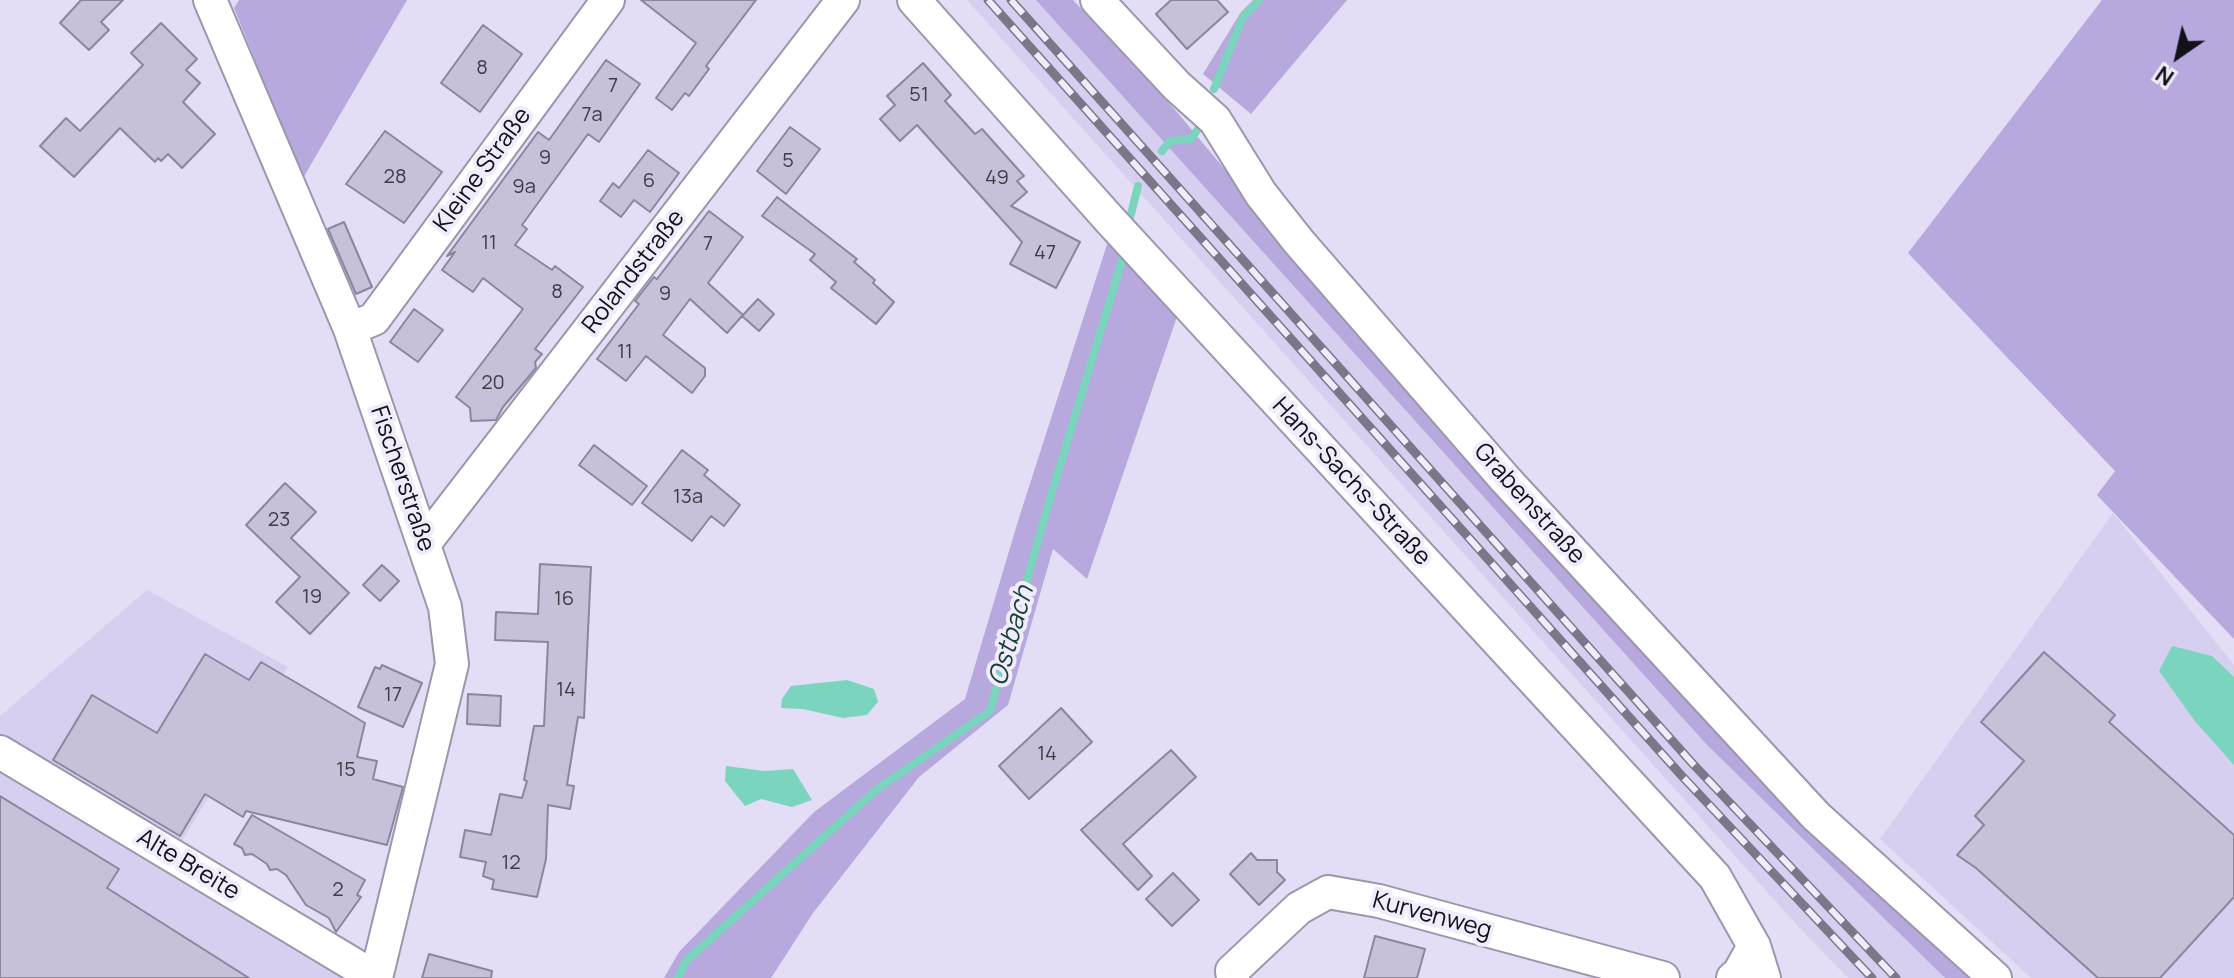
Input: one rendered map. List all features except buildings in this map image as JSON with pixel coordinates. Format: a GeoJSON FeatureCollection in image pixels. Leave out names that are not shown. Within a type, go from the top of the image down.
{"type":"FeatureCollection","features":[{"type":"Feature","properties":{"kind":"street","name":"Fischerstraße"},"geometry":{"type":"LineString","coordinates":[[210,0],[350,329],[445,607],[452,664],[376,978]]}},
{"type":"Feature","properties":{"kind":"street","name":"Kleine Straße"},"geometry":{"type":"LineString","coordinates":[[350,329],[374,319],[608,0]]}},
{"type":"Feature","properties":{"kind":"street","name":"Rolandstraße"},"geometry":{"type":"LineString","coordinates":[[424,544],[843,0]]}},
{"type":"Feature","properties":{"kind":"street","name":"Hans-Sachs-Straße"},"geometry":{"type":"LineString","coordinates":[[914,0],[1109,219],[1715,877],[1754,946],[1764,978]]}},
{"type":"Feature","properties":{"kind":"street","name":"Grabenstraße"},"geometry":{"type":"LineString","coordinates":[[1097,0],[1177,86],[1215,120],[1261,194],[1299,242],[1505,479],[1816,816],[1995,978]]}},
{"type":"Feature","properties":{"kind":"street","name":"Alte Breite"},"geometry":{"type":"LineString","coordinates":[[0,752],[376,978]]}},
{"type":"Feature","properties":{"kind":"street","name":"Kurvenweg"},"geometry":{"type":"LineString","coordinates":[[1233,978],[1232,971],[1299,908],[1328,892],[1379,901],[1663,978]]}},
{"type":"Feature","properties":{"kind":"street"},"geometry":{"type":"LineString","coordinates":[[1733,978],[1754,946]]}},
{"type":"Feature","properties":{"kind":"shaded area"},"geometry":{"type":"Polygon","coordinates":[[[239,0],[407,0],[303,178],[234,8],[239,0]]]}},
{"type":"Feature","properties":{"kind":"shaded area"},"geometry":{"type":"Polygon","coordinates":[[[967,0],[1036,0],[1707,745],[1945,978],[1848,978],[1796,924],[967,0]]]}},
{"type":"Feature","properties":{"kind":"shaded area"},"geometry":{"type":"Polygon","coordinates":[[[1036,0],[1073,0],[1177,112],[1359,331],[1973,978],[1945,978],[1707,745],[1036,0]]]}},
{"type":"Feature","properties":{"kind":"shaded area"},"geometry":{"type":"Polygon","coordinates":[[[1253,0],[1347,0],[1251,114],[1203,74],[1241,12],[1253,0]]]}},
{"type":"Feature","properties":{"kind":"shaded area"},"geometry":{"type":"Polygon","coordinates":[[[2102,0],[2234,0],[2234,639],[2097,495],[2115,471],[1908,253],[2102,0]]]}},
{"type":"Feature","properties":{"kind":"shaded area"},"geometry":{"type":"Polygon","coordinates":[[[1111,232],[1180,308],[1087,579],[1053,549],[1008,705],[919,777],[813,913],[771,978],[664,978],[679,952],[814,812],[965,699],[1018,521],[1111,232]]]}},
{"type":"Feature","properties":{"kind":"shaded area"},"geometry":{"type":"Polygon","coordinates":[[[2113,513],[2234,665],[2234,978],[2031,978],[1880,839],[2113,513]]]}},
{"type":"Feature","properties":{"kind":"shaded area"},"geometry":{"type":"Polygon","coordinates":[[[147,590],[288,667],[166,867],[345,978],[0,978],[0,716],[147,590]]]}},
{"type":"Feature","properties":{"kind":"shaded area"},"geometry":{"type":"Polygon","coordinates":[[[2172,646],[2212,656],[2234,677],[2234,765],[2194,720],[2159,671],[2172,646]]]}},
{"type":"Feature","properties":{"kind":"shaded area"},"geometry":{"type":"Polygon","coordinates":[[[847,680],[874,689],[878,702],[867,715],[843,718],[803,709],[781,708],[782,699],[791,686],[847,680]]]}},
{"type":"Feature","properties":{"kind":"shaded area"},"geometry":{"type":"Polygon","coordinates":[[[726,766],[764,771],[793,769],[812,800],[792,807],[761,799],[745,806],[725,781],[726,766]]]}},
{"type":"Feature","properties":{"kind":"waterway","name":"Ostbach"},"geometry":{"type":"LineString","coordinates":[[1214,89],[1243,17],[1259,0]]}},
{"type":"Feature","properties":{"kind":"waterway","name":"Ostbach"},"geometry":{"type":"LineString","coordinates":[[1162,151],[1170,141],[1191,139],[1198,129]]}},
{"type":"Feature","properties":{"kind":"waterway","name":"Ostbach"},"geometry":{"type":"LineString","coordinates":[[1130,218],[1138,186]]}},
{"type":"Feature","properties":{"kind":"waterway","name":"Ostbach"},"geometry":{"type":"LineString","coordinates":[[678,978],[686,961],[876,790],[990,711],[1123,257]]}},
{"type":"Feature","properties":{"kind":"railway"},"geometry":{"type":"LineString","coordinates":[[988,0],[1681,775],[1872,978]]}},
{"type":"Feature","properties":{"kind":"railway"},"geometry":{"type":"LineString","coordinates":[[1011,0],[1693,764],[1896,978]]}}]}
